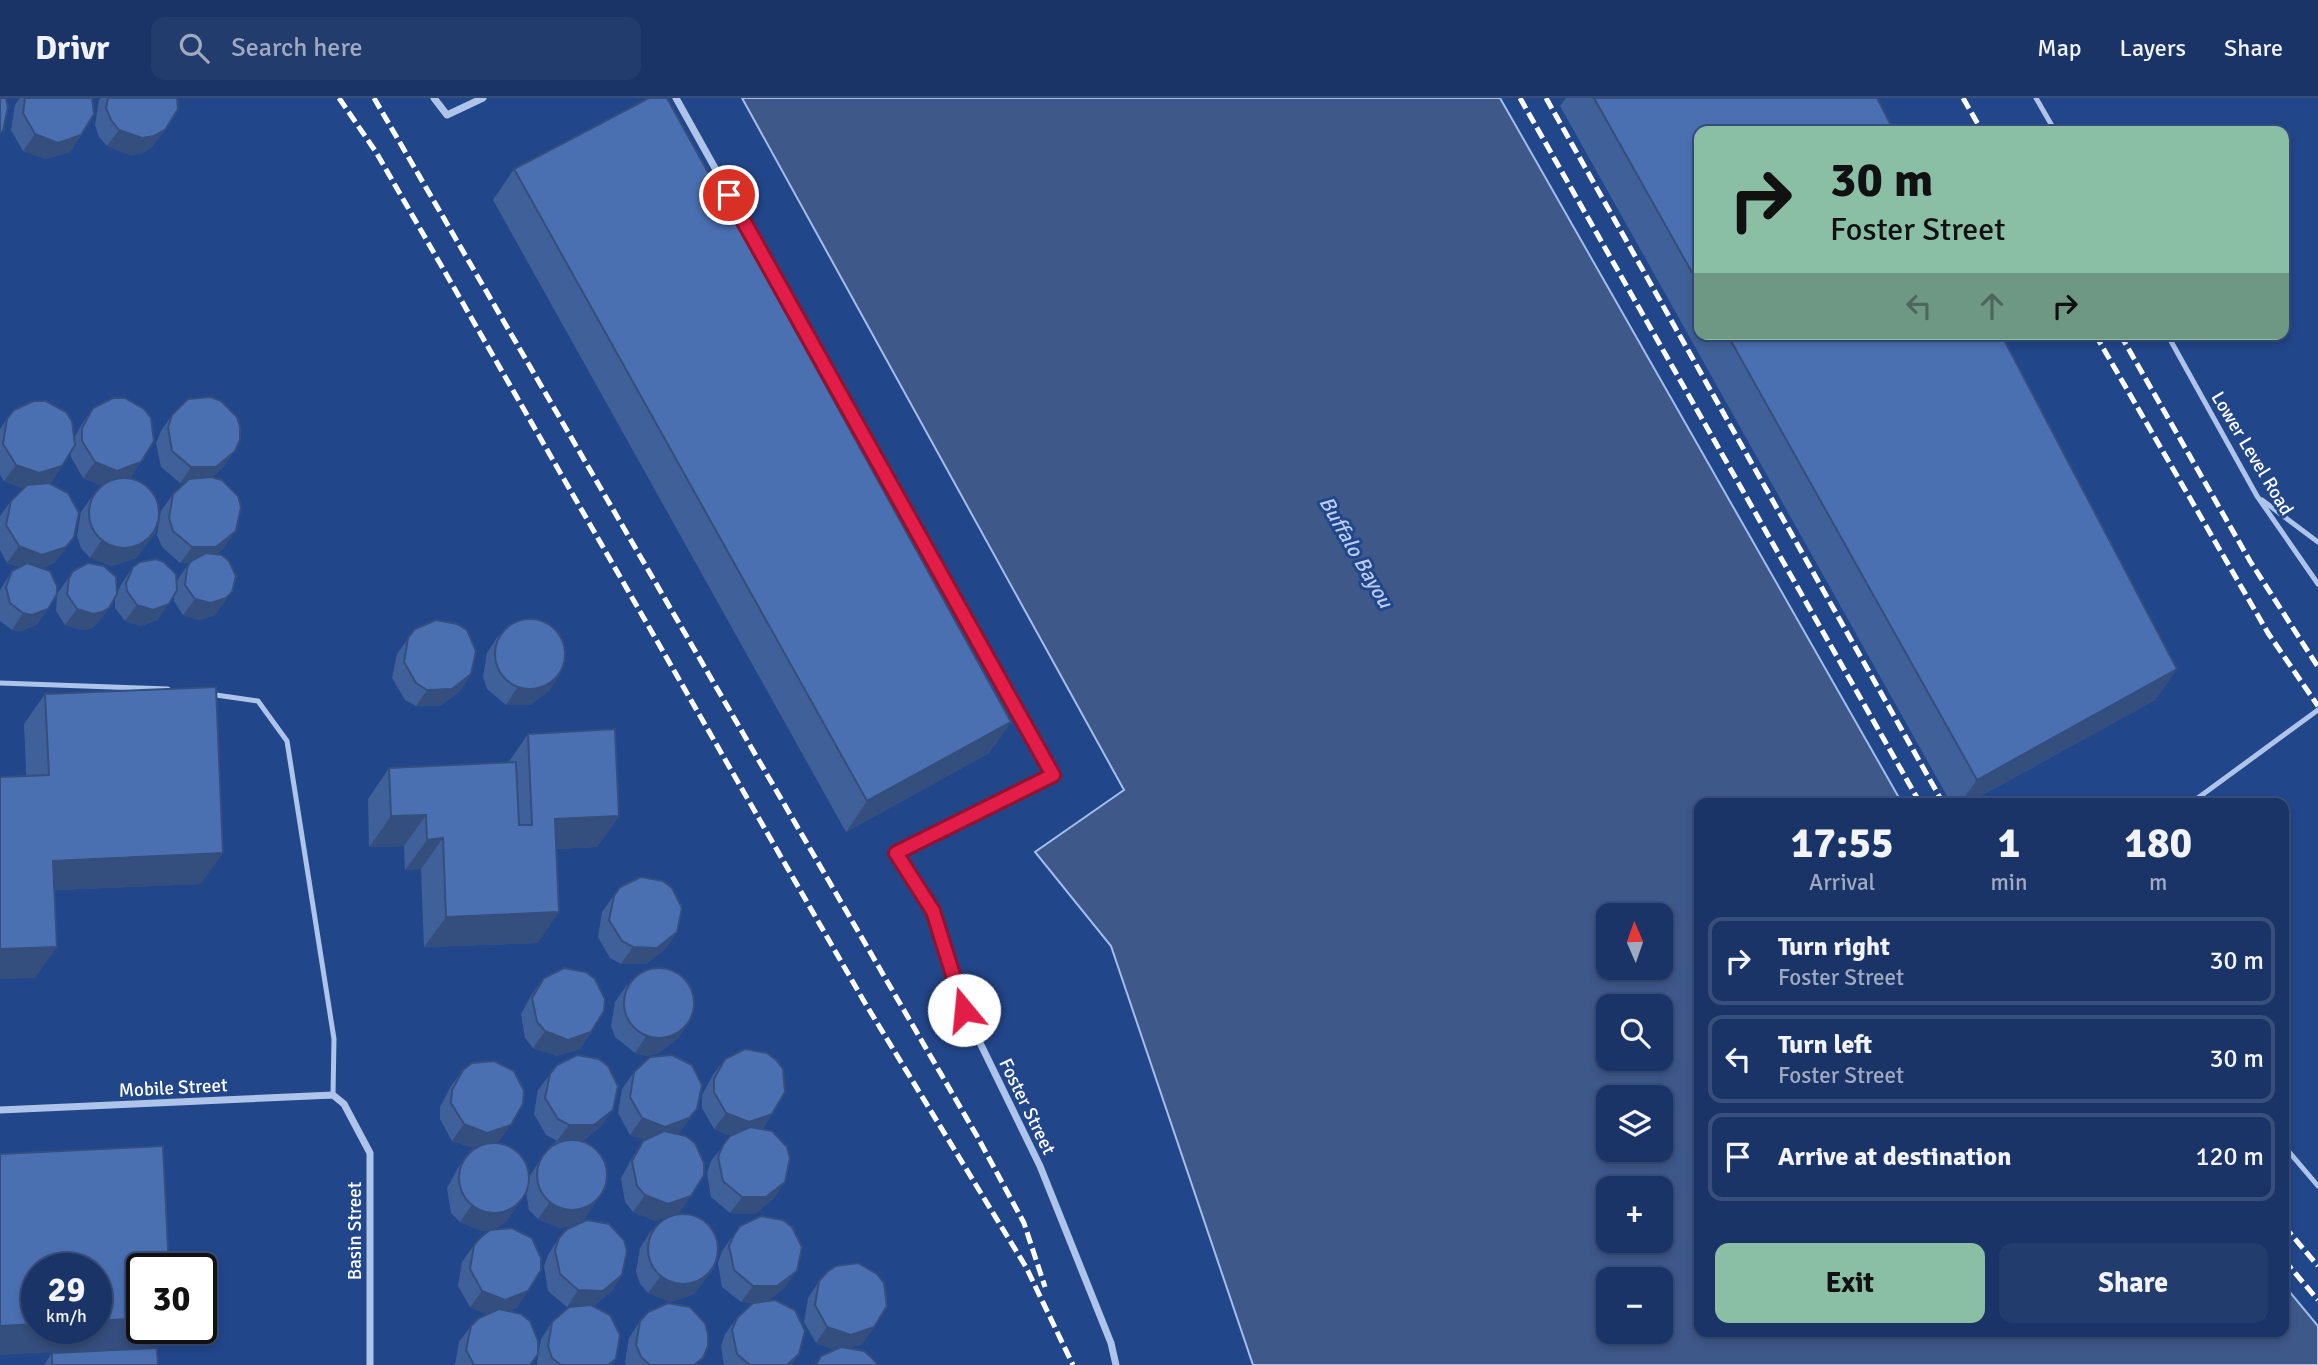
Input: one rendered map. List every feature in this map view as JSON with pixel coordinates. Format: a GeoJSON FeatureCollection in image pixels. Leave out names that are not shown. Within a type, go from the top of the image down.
{"type":"FeatureCollection","features":[{"type":"Feature","properties":{"kind":"street"},"geometry":{"type":"LineString","coordinates":[[434,98],[447,115],[483,98]]}},
{"type":"Feature","properties":{"kind":"street","name":"Foster Street"},"geometry":{"type":"LineString","coordinates":[[676,98],[1053,775],[896,853],[933,911],[964,1010],[1040,1166],[1111,1343],[1116,1365]]}},
{"type":"Feature","properties":{"kind":"street","name":"Basin Street"},"geometry":{"type":"LineString","coordinates":[[333,1095],[344,1104],[370,1153],[370,1365]]}},
{"type":"Feature","properties":{"kind":"street","name":"Mobile Street"},"geometry":{"type":"LineString","coordinates":[[0,1110],[333,1095]]}},
{"type":"Feature","properties":{"kind":"lane"},"geometry":{"type":"LineString","coordinates":[[2036,98],[2052,126]]}},
{"type":"Feature","properties":{"kind":"lane","name":"Lower Level Road"},"geometry":{"type":"LineString","coordinates":[[2170,340],[2257,496],[2318,584]]}},
{"type":"Feature","properties":{"kind":"lane"},"geometry":{"type":"LineString","coordinates":[[2257,496],[2318,542]]}},
{"type":"Feature","properties":{"kind":"lane"},"geometry":{"type":"LineString","coordinates":[[0,683],[170,689]]}},
{"type":"Feature","properties":{"kind":"lane"},"geometry":{"type":"LineString","coordinates":[[196,692],[258,701],[286,741],[334,1039],[333,1095]]}},
{"type":"Feature","properties":{"kind":"lane"},"geometry":{"type":"LineString","coordinates":[[2198,798],[2318,710]]}},
{"type":"Feature","properties":{"kind":"lane"},"geometry":{"type":"LineString","coordinates":[[2289,1152],[2318,1186]]}},
{"type":"Feature","properties":{"kind":"water","name":"Buffalo Bayou"},"geometry":{"type":"Polygon","coordinates":[[[742,98],[1500,98],[1899,798],[1694,798],[1694,1337],[2289,1337],[2289,1291],[2318,1326],[2318,1365],[1253,1365],[1111,946],[1035,852],[1124,790],[742,98]]]}},
{"type":"Feature","properties":{"kind":"building"},"geometry":{"type":"Polygon","coordinates":[[[0,98],[6,98],[8,107],[3,131],[0,133],[0,98]]]}},
{"type":"Feature","properties":{"kind":"building"},"geometry":{"type":"Polygon","coordinates":[[[25,98],[92,98],[94,114],[81,135],[58,143],[35,134],[23,113],[25,98]]]}},
{"type":"Feature","properties":{"kind":"building"},"geometry":{"type":"Polygon","coordinates":[[[108,98],[177,98],[178,109],[165,130],[142,138],[119,130],[106,108],[108,98]]]}},
{"type":"Feature","properties":{"kind":"building"},"geometry":{"type":"Polygon","coordinates":[[[649,98],[667,98],[1011,722],[867,801],[514,169],[649,98]]]}},
{"type":"Feature","properties":{"kind":"building"},"geometry":{"type":"Polygon","coordinates":[[[1594,98],[1877,98],[1891,126],[1694,126],[1694,276],[1594,98]]]}},
{"type":"Feature","properties":{"kind":"building"},"geometry":{"type":"Polygon","coordinates":[[[1730,340],[2004,340],[2177,669],[1977,780],[1730,340]]]}},
{"type":"Feature","properties":{"kind":"building"},"geometry":{"type":"Polygon","coordinates":[[[211,397],[221,401],[237,417],[240,440],[235,451],[216,467],[191,467],[172,451],[168,427],[172,415],[188,399],[211,397]]]}},
{"type":"Feature","properties":{"kind":"building"},"geometry":{"type":"Polygon","coordinates":[[[113,398],[125,398],[144,409],[151,418],[154,441],[141,462],[117,471],[95,462],[82,441],[82,428],[93,408],[113,398]]]}},
{"type":"Feature","properties":{"kind":"building"},"geometry":{"type":"Polygon","coordinates":[[[34,401],[46,401],[66,412],[72,421],[75,445],[62,466],[39,473],[16,465],[3,444],[7,419],[14,410],[34,401]]]}},
{"type":"Feature","properties":{"kind":"building"},"geometry":{"type":"Polygon","coordinates":[[[211,477],[222,480],[238,496],[241,507],[236,531],[216,547],[192,547],[173,531],[169,518],[173,494],[189,479],[211,477]]]}},
{"type":"Feature","properties":{"kind":"building"},"geometry":{"type":"Polygon","coordinates":[[[117,478],[131,478],[144,484],[153,493],[159,513],[157,526],[149,538],[131,548],[117,548],[104,542],[95,533],[89,520],[89,506],[95,493],[104,484],[117,478]]]}},
{"type":"Feature","properties":{"kind":"building"},"geometry":{"type":"Polygon","coordinates":[[[49,483],[68,493],[79,513],[74,537],[66,547],[42,555],[19,546],[6,525],[11,501],[27,485],[49,483]]]}},
{"type":"Feature","properties":{"kind":"building"},"geometry":{"type":"Polygon","coordinates":[[[206,553],[222,555],[229,561],[236,576],[232,592],[226,598],[211,603],[195,599],[185,585],[187,568],[191,561],[206,553]]]}},
{"type":"Feature","properties":{"kind":"building"},"geometry":{"type":"Polygon","coordinates":[[[156,559],[164,562],[176,574],[177,590],[169,604],[153,610],[137,605],[127,591],[126,583],[133,567],[140,562],[156,559]]]}},
{"type":"Feature","properties":{"kind":"building"},"geometry":{"type":"Polygon","coordinates":[[[27,563],[50,571],[57,586],[57,594],[48,609],[32,615],[23,613],[10,603],[6,587],[12,571],[27,563]]]}},
{"type":"Feature","properties":{"kind":"building"},"geometry":{"type":"Polygon","coordinates":[[[88,563],[104,566],[116,577],[117,594],[109,608],[93,614],[77,609],[67,594],[69,578],[73,571],[88,563]]]}},
{"type":"Feature","properties":{"kind":"building"},"geometry":{"type":"Polygon","coordinates":[[[523,619],[537,619],[550,625],[559,634],[565,654],[563,667],[555,679],[537,689],[523,689],[510,683],[501,674],[495,661],[495,647],[501,634],[510,625],[523,619]]]}},
{"type":"Feature","properties":{"kind":"building"},"geometry":{"type":"Polygon","coordinates":[[[436,620],[457,624],[467,630],[476,651],[471,674],[452,689],[427,690],[416,683],[404,662],[408,638],[415,629],[436,620]]]}},
{"type":"Feature","properties":{"kind":"building"},"geometry":{"type":"Polygon","coordinates":[[[216,687],[223,853],[53,861],[57,947],[0,949],[0,777],[49,775],[45,694],[216,687]]]}},
{"type":"Feature","properties":{"kind":"building"},"geometry":{"type":"Polygon","coordinates":[[[615,729],[619,816],[555,819],[559,912],[446,917],[443,838],[427,840],[426,815],[391,816],[389,768],[516,762],[519,825],[532,825],[528,734],[615,729]]]}},
{"type":"Feature","properties":{"kind":"building"},"geometry":{"type":"Polygon","coordinates":[[[641,877],[663,881],[672,888],[682,908],[677,932],[657,948],[633,947],[622,941],[609,920],[614,896],[620,887],[641,877]]]}},
{"type":"Feature","properties":{"kind":"building"},"geometry":{"type":"Polygon","coordinates":[[[564,968],[586,972],[595,979],[605,999],[604,1011],[591,1032],[568,1040],[545,1031],[537,1022],[532,998],[544,978],[564,968]]]}},
{"type":"Feature","properties":{"kind":"building"},"geometry":{"type":"Polygon","coordinates":[[[666,968],[679,974],[688,983],[692,989],[692,1017],[684,1028],[673,1036],[652,1038],[634,1028],[626,1017],[624,996],[634,978],[645,970],[666,968]]]}},
{"type":"Feature","properties":{"kind":"building"},"geometry":{"type":"Polygon","coordinates":[[[745,1049],[767,1053],[776,1060],[783,1069],[785,1092],[772,1114],[749,1122],[726,1113],[714,1092],[714,1079],[725,1059],[745,1049]]]}},
{"type":"Feature","properties":{"kind":"building"},"geometry":{"type":"Polygon","coordinates":[[[577,1055],[599,1059],[608,1066],[618,1086],[613,1110],[594,1125],[569,1125],[558,1119],[545,1098],[550,1074],[557,1065],[577,1055]]]}},
{"type":"Feature","properties":{"kind":"building"},"geometry":{"type":"Polygon","coordinates":[[[672,1055],[692,1065],[702,1085],[697,1109],[689,1118],[665,1127],[642,1118],[630,1097],[634,1072],[650,1057],[672,1055]]]}},
{"type":"Feature","properties":{"kind":"building"},"geometry":{"type":"Polygon","coordinates":[[[494,1061],[514,1071],[524,1091],[523,1104],[511,1125],[487,1133],[464,1124],[451,1103],[452,1090],[463,1070],[472,1063],[494,1061]]]}},
{"type":"Feature","properties":{"kind":"building"},"geometry":{"type":"Polygon","coordinates":[[[750,1127],[772,1131],[787,1147],[790,1158],[785,1182],[766,1197],[742,1197],[723,1181],[718,1157],[723,1145],[730,1136],[750,1127]]]}},
{"type":"Feature","properties":{"kind":"building"},"geometry":{"type":"Polygon","coordinates":[[[664,1131],[686,1136],[695,1143],[704,1163],[704,1175],[691,1196],[668,1204],[645,1195],[637,1186],[632,1161],[643,1141],[664,1131]]]}},
{"type":"Feature","properties":{"kind":"building"},"geometry":{"type":"Polygon","coordinates":[[[579,1140],[592,1146],[601,1155],[605,1161],[605,1189],[597,1200],[586,1208],[565,1210],[547,1200],[539,1189],[537,1168],[547,1150],[558,1142],[579,1140]]]}},
{"type":"Feature","properties":{"kind":"building"},"geometry":{"type":"Polygon","coordinates":[[[501,1143],[514,1149],[523,1158],[527,1164],[527,1192],[519,1203],[508,1211],[487,1213],[469,1203],[461,1192],[459,1171],[469,1153],[480,1145],[501,1143]]]}},
{"type":"Feature","properties":{"kind":"building"},"geometry":{"type":"Polygon","coordinates":[[[163,1146],[168,1253],[126,1253],[126,1319],[112,1320],[112,1253],[21,1253],[21,1325],[0,1326],[0,1154],[163,1146]]]}},
{"type":"Feature","properties":{"kind":"building"},"geometry":{"type":"Polygon","coordinates":[[[690,1214],[703,1220],[712,1229],[716,1235],[716,1263],[708,1274],[697,1282],[676,1284],[658,1274],[650,1263],[648,1242],[658,1224],[669,1216],[690,1214]]]}},
{"type":"Feature","properties":{"kind":"building"},"geometry":{"type":"Polygon","coordinates":[[[761,1216],[783,1220],[792,1227],[802,1247],[797,1271],[777,1286],[753,1286],[734,1270],[729,1246],[734,1235],[740,1226],[761,1216]]]}},
{"type":"Feature","properties":{"kind":"building"},"geometry":{"type":"Polygon","coordinates":[[[587,1220],[609,1224],[624,1240],[627,1251],[622,1275],[603,1291],[578,1290],[560,1274],[555,1250],[559,1238],[567,1229],[587,1220]]]}},
{"type":"Feature","properties":{"kind":"building"},"geometry":{"type":"Polygon","coordinates":[[[512,1228],[532,1238],[541,1258],[541,1270],[528,1291],[505,1300],[482,1291],[470,1269],[474,1245],[481,1237],[490,1230],[512,1228]]]}},
{"type":"Feature","properties":{"kind":"building"},"geometry":{"type":"Polygon","coordinates":[[[858,1263],[877,1274],[884,1283],[887,1306],[874,1327],[851,1335],[827,1327],[815,1305],[819,1281],[827,1272],[836,1266],[858,1263]]]}},
{"type":"Feature","properties":{"kind":"building"},"geometry":{"type":"Polygon","coordinates":[[[775,1300],[795,1310],[805,1331],[799,1354],[787,1365],[750,1365],[737,1354],[732,1330],[737,1318],[753,1303],[775,1300]]]}},
{"type":"Feature","properties":{"kind":"building"},"geometry":{"type":"Polygon","coordinates":[[[668,1303],[690,1307],[705,1323],[708,1346],[703,1358],[694,1365],[650,1365],[641,1357],[636,1345],[640,1321],[648,1312],[668,1303]]]}},
{"type":"Feature","properties":{"kind":"building"},"geometry":{"type":"Polygon","coordinates":[[[591,1305],[610,1315],[620,1335],[616,1359],[608,1365],[561,1365],[552,1358],[548,1346],[552,1322],[569,1307],[591,1305]]]}},
{"type":"Feature","properties":{"kind":"building"},"geometry":{"type":"Polygon","coordinates":[[[499,1309],[521,1314],[530,1321],[538,1341],[538,1354],[530,1365],[474,1365],[466,1350],[471,1326],[479,1318],[499,1309]]]}},
{"type":"Feature","properties":{"kind":"building"},"geometry":{"type":"Polygon","coordinates":[[[841,1347],[864,1351],[878,1365],[816,1365],[821,1356],[841,1347]]]}},
{"type":"Feature","properties":{"kind":"building"},"geometry":{"type":"Polygon","coordinates":[[[157,1348],[158,1365],[52,1365],[52,1353],[157,1348]]]}},
{"type":"Feature","properties":{"kind":"railway"},"geometry":{"type":"LineString","coordinates":[[339,98],[376,152],[865,1003],[1026,1267],[1073,1365]]}},
{"type":"Feature","properties":{"kind":"railway"},"geometry":{"type":"LineString","coordinates":[[374,98],[977,1136],[1024,1223],[1045,1287]]}},
{"type":"Feature","properties":{"kind":"railway"},"geometry":{"type":"LineString","coordinates":[[1520,98],[1917,798]]}},
{"type":"Feature","properties":{"kind":"railway"},"geometry":{"type":"LineString","coordinates":[[1546,98],[1940,798]]}},
{"type":"Feature","properties":{"kind":"railway"},"geometry":{"type":"LineString","coordinates":[[1963,98],[1979,126]]}},
{"type":"Feature","properties":{"kind":"railway"},"geometry":{"type":"LineString","coordinates":[[2098,340],[2268,633],[2318,706]]}},
{"type":"Feature","properties":{"kind":"railway"},"geometry":{"type":"LineString","coordinates":[[2123,340],[2250,561],[2318,667]]}},
{"type":"Feature","properties":{"kind":"railway"},"geometry":{"type":"LineString","coordinates":[[2289,1232],[2318,1266]]}},
{"type":"Feature","properties":{"kind":"railway"},"geometry":{"type":"LineString","coordinates":[[2289,1266],[2318,1300]]}},
{"type":"Feature","properties":{"kind":"route"},"geometry":{"type":"LineString","coordinates":[[729,195],[1053,775],[896,853],[933,911],[964,1010]]}}]}
